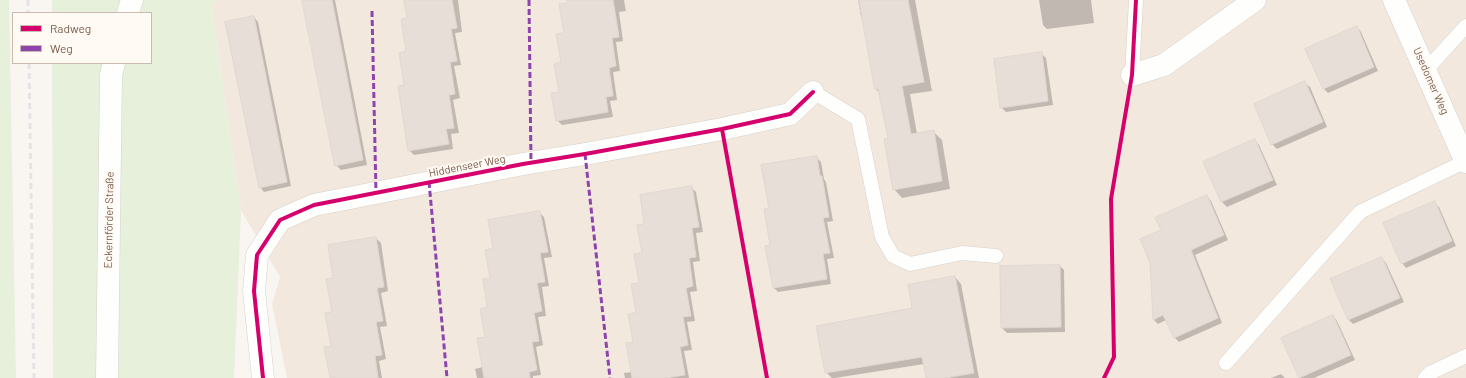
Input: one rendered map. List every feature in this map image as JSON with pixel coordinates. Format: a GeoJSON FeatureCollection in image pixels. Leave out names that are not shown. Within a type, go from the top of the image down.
{"type":"FeatureCollection","features":[{"type":"Feature","properties":{"kind":"street"},"geometry":{"type":"LineString","coordinates":[[128,12],[132,0]]}},
{"type":"Feature","properties":{"kind":"street"},"geometry":{"type":"LineString","coordinates":[[1132,75],[1164,65],[1255,0]]}},
{"type":"Feature","properties":{"kind":"street","name":"Usedomer Weg"},"geometry":{"type":"LineString","coordinates":[[1394,0],[1466,161]]}},
{"type":"Feature","properties":{"kind":"street","name":"Eckernförder Straße"},"geometry":{"type":"LineString","coordinates":[[107,378],[111,75],[114,64]]}},
{"type":"Feature","properties":{"kind":"street","name":"Hiddenseer Weg"},"geometry":{"type":"LineString","coordinates":[[264,378],[254,291],[257,255],[280,220],[314,205],[523,164],[722,129],[790,114],[813,92]]}},
{"type":"Feature","properties":{"kind":"lane"},"geometry":{"type":"LineString","coordinates":[[1132,75],[1136,0]]}},
{"type":"Feature","properties":{"kind":"lane"},"geometry":{"type":"LineString","coordinates":[[1426,70],[1466,26]]}},
{"type":"Feature","properties":{"kind":"lane"},"geometry":{"type":"LineString","coordinates":[[813,92],[858,119],[882,237],[893,256],[910,264],[962,253],[996,256]]}},
{"type":"Feature","properties":{"kind":"lane"},"geometry":{"type":"LineString","coordinates":[[1226,363],[1360,212],[1466,161]]}},
{"type":"Feature","properties":{"kind":"lane"},"geometry":{"type":"LineString","coordinates":[[1425,378],[1430,373],[1466,356]]}},
{"type":"Feature","properties":{"kind":"shaded area"},"geometry":{"type":"Polygon","coordinates":[[[218,0],[1466,0],[1466,378],[287,378],[272,304],[280,277],[241,210],[211,4],[218,0]]]}},
{"type":"Feature","properties":{"kind":"green space"},"geometry":{"type":"Polygon","coordinates":[[[0,0],[9,0],[16,378],[0,378],[0,0]]]}},
{"type":"Feature","properties":{"kind":"green space"},"geometry":{"type":"Polygon","coordinates":[[[52,0],[218,0],[211,4],[241,210],[234,378],[53,378],[52,64],[152,64],[152,12],[52,12],[52,0]]]}},
{"type":"Feature","properties":{"kind":"building"},"geometry":{"type":"Polygon","coordinates":[[[302,0],[332,0],[363,160],[335,166],[302,0]]]}},
{"type":"Feature","properties":{"kind":"building"},"geometry":{"type":"Polygon","coordinates":[[[404,0],[452,0],[457,28],[451,29],[457,61],[450,62],[455,94],[449,95],[454,128],[446,129],[449,144],[408,151],[398,86],[404,85],[399,53],[406,51],[401,19],[407,18],[404,0]]]}},
{"type":"Feature","properties":{"kind":"building"},"geometry":{"type":"Polygon","coordinates":[[[567,0],[613,0],[619,37],[612,38],[616,66],[609,68],[613,96],[606,97],[608,112],[556,121],[551,93],[559,92],[554,64],[561,62],[556,34],[564,33],[559,4],[567,3],[567,0]]]}},
{"type":"Feature","properties":{"kind":"building"},"geometry":{"type":"Polygon","coordinates":[[[859,0],[908,0],[924,82],[902,86],[911,134],[934,130],[942,181],[893,190],[884,139],[888,138],[878,89],[875,89],[859,0]]]}},
{"type":"Feature","properties":{"kind":"building"},"geometry":{"type":"Polygon","coordinates":[[[254,16],[287,182],[259,188],[225,22],[254,16]]]}},
{"type":"Feature","properties":{"kind":"building"},"geometry":{"type":"Polygon","coordinates":[[[1357,26],[1374,67],[1323,89],[1305,49],[1357,26]]]}},
{"type":"Feature","properties":{"kind":"building"},"geometry":{"type":"Polygon","coordinates":[[[1042,52],[1048,101],[1000,108],[994,59],[1042,52]]]}},
{"type":"Feature","properties":{"kind":"building"},"geometry":{"type":"Polygon","coordinates":[[[1305,81],[1323,122],[1271,145],[1254,104],[1305,81]]]}},
{"type":"Feature","properties":{"kind":"building"},"geometry":{"type":"Polygon","coordinates":[[[1255,139],[1273,180],[1221,202],[1203,162],[1255,139]]]}},
{"type":"Feature","properties":{"kind":"building"},"geometry":{"type":"Polygon","coordinates":[[[817,156],[829,217],[823,218],[830,253],[823,254],[827,279],[773,288],[765,246],[770,245],[764,209],[769,208],[761,165],[817,156]]]}},
{"type":"Feature","properties":{"kind":"building"},"geometry":{"type":"Polygon","coordinates":[[[692,186],[699,227],[692,228],[696,257],[689,258],[693,286],[686,288],[691,316],[683,317],[688,345],[680,347],[685,375],[665,378],[632,378],[626,343],[633,342],[628,314],[636,312],[631,284],[639,283],[634,254],[642,253],[637,225],[644,224],[640,195],[692,186]]]}},
{"type":"Feature","properties":{"kind":"building"},"geometry":{"type":"Polygon","coordinates":[[[1207,195],[1224,235],[1191,250],[1218,318],[1174,338],[1163,315],[1153,320],[1150,263],[1140,239],[1161,230],[1155,218],[1207,195]]]}},
{"type":"Feature","properties":{"kind":"building"},"geometry":{"type":"Polygon","coordinates":[[[1435,201],[1452,241],[1401,264],[1383,223],[1435,201]]]}},
{"type":"Feature","properties":{"kind":"building"},"geometry":{"type":"Polygon","coordinates":[[[540,211],[548,252],[540,253],[545,282],[537,283],[542,311],[534,313],[539,341],[532,342],[537,370],[529,372],[530,378],[484,378],[477,338],[485,337],[480,309],[487,307],[483,279],[490,278],[485,250],[493,248],[488,220],[540,211]]]}},
{"type":"Feature","properties":{"kind":"building"},"geometry":{"type":"Polygon","coordinates":[[[376,237],[384,287],[377,288],[383,321],[376,322],[382,355],[375,356],[378,378],[330,378],[324,347],[331,346],[325,313],[332,312],[326,279],[333,278],[328,245],[376,237]]]}},
{"type":"Feature","properties":{"kind":"building"},"geometry":{"type":"Polygon","coordinates":[[[1382,257],[1400,298],[1348,320],[1330,279],[1382,257]]]}},
{"type":"Feature","properties":{"kind":"building"},"geometry":{"type":"Polygon","coordinates":[[[1060,265],[1061,327],[1001,328],[1000,266],[1060,265]]]}},
{"type":"Feature","properties":{"kind":"building"},"geometry":{"type":"Polygon","coordinates":[[[955,276],[974,373],[945,378],[926,378],[922,357],[825,373],[816,326],[912,308],[908,285],[955,276]]]}},
{"type":"Feature","properties":{"kind":"building"},"geometry":{"type":"Polygon","coordinates":[[[1333,315],[1351,355],[1299,378],[1281,338],[1333,315]]]}},
{"type":"Feature","properties":{"kind":"railway"},"geometry":{"type":"LineString","coordinates":[[28,0],[28,12]]}},
{"type":"Feature","properties":{"kind":"railway"},"geometry":{"type":"LineString","coordinates":[[29,64],[34,378]]}},
{"type":"Feature","properties":{"kind":"marked path"},"geometry":{"type":"LineString","coordinates":[[529,0],[531,163]]}},
{"type":"Feature","properties":{"kind":"marked path"},"geometry":{"type":"LineString","coordinates":[[372,11],[376,193]]}},
{"type":"Feature","properties":{"kind":"marked path"},"geometry":{"type":"LineString","coordinates":[[585,154],[610,378]]}},
{"type":"Feature","properties":{"kind":"marked path"},"geometry":{"type":"LineString","coordinates":[[429,182],[447,378]]}},
{"type":"Feature","properties":{"kind":"cycle path"},"geometry":{"type":"LineString","coordinates":[[1104,378],[1114,357],[1111,199],[1132,75],[1136,0]]}},
{"type":"Feature","properties":{"kind":"cycle path"},"geometry":{"type":"LineString","coordinates":[[263,378],[254,291],[257,255],[280,220],[314,205],[523,164],[722,129],[790,114],[813,92]]}},
{"type":"Feature","properties":{"kind":"cycle path"},"geometry":{"type":"LineString","coordinates":[[722,129],[767,378]]}}]}
